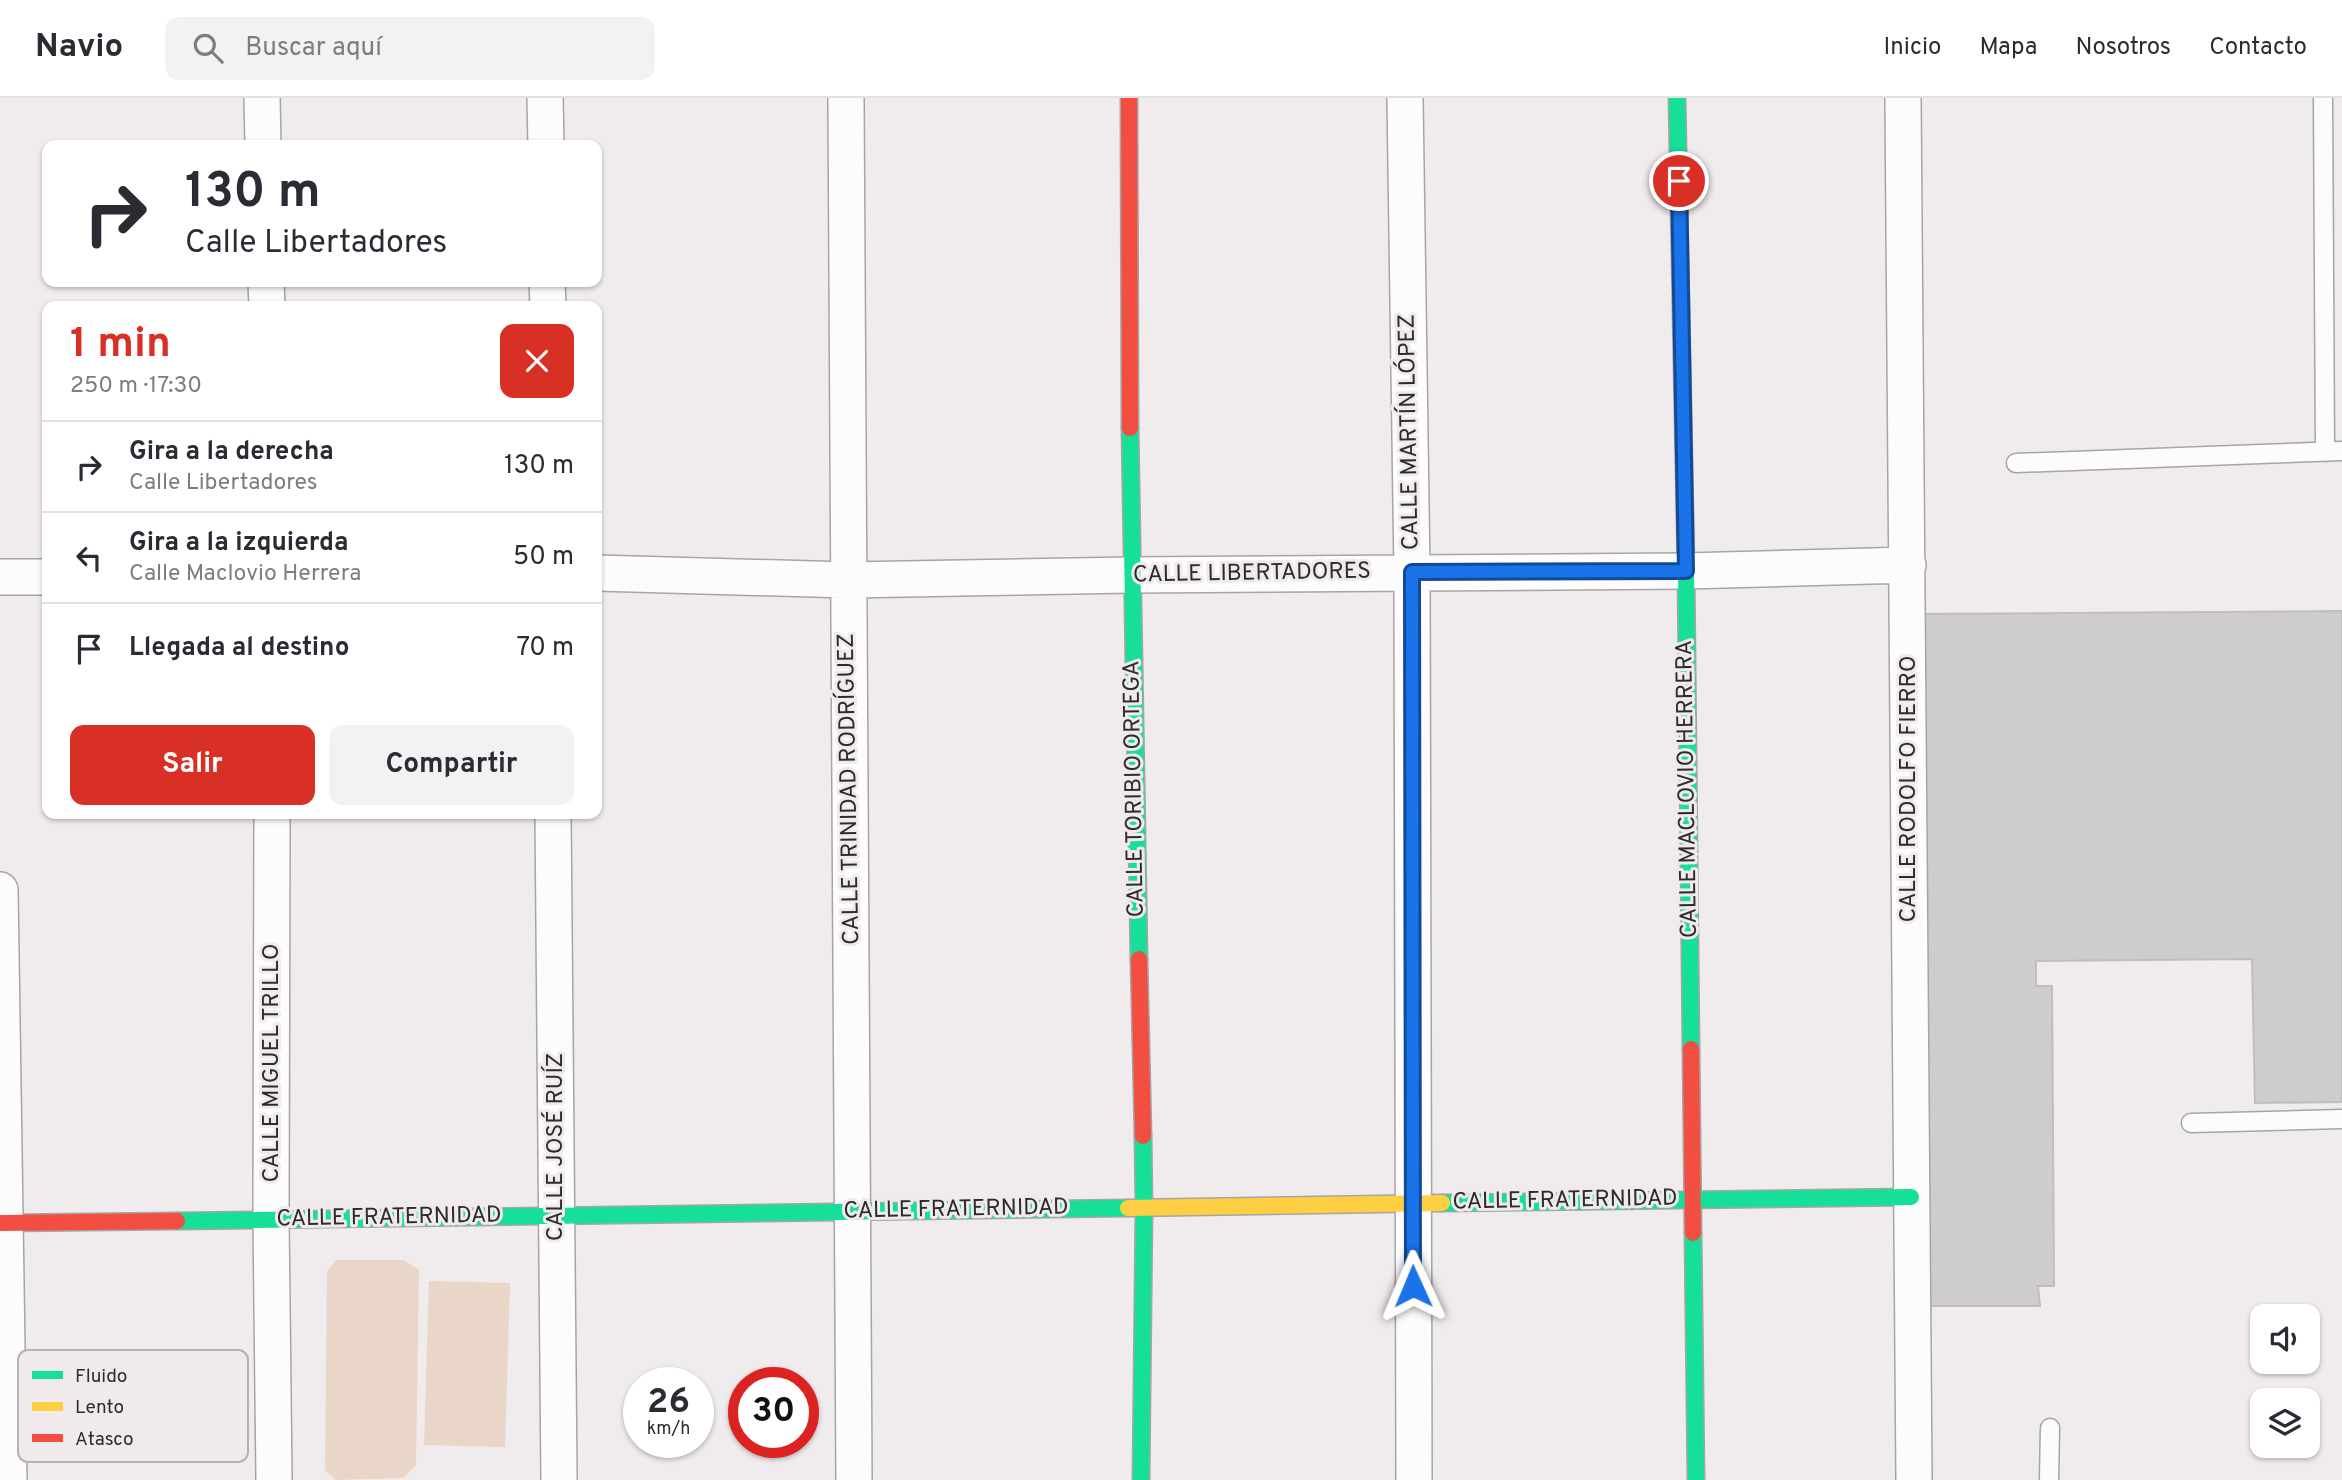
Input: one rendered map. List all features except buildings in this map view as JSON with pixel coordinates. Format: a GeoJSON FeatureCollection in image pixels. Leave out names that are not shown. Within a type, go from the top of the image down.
{"type":"FeatureCollection","features":[{"type":"Feature","properties":{"kind":"street"},"geometry":{"type":"LineString","coordinates":[[262,98],[263,140]]}},
{"type":"Feature","properties":{"kind":"street"},"geometry":{"type":"LineString","coordinates":[[545,98],[546,140]]}},
{"type":"Feature","properties":{"kind":"street","name":"CALLE TRINIDAD RODRÍGUEZ"},"geometry":{"type":"LineString","coordinates":[[846,98],[854,1480]]}},
{"type":"Feature","properties":{"kind":"street","name":"CALLE TORIBIO ORTEGA"},"geometry":{"type":"LineString","coordinates":[[1129,98],[1131,575],[1144,1207],[1141,1480]]}},
{"type":"Feature","properties":{"kind":"street","name":"CALLE MARTÍN LÓPEZ"},"geometry":{"type":"LineString","coordinates":[[1405,98],[1412,572],[1414,1480]]}},
{"type":"Feature","properties":{"kind":"street","name":"CALLE MACLOVIO HERRERA"},"geometry":{"type":"LineString","coordinates":[[1677,98],[1686,571],[1696,1480]]}},
{"type":"Feature","properties":{"kind":"street","name":"CALLE RODOLFO FIERRO"},"geometry":{"type":"LineString","coordinates":[[1903,98],[1914,1480]]}},
{"type":"Feature","properties":{"kind":"street","name":"CALLE LIBERTADORES"},"geometry":{"type":"LineString","coordinates":[[602,573],[848,580],[1686,571],[1908,565]]}},
{"type":"Feature","properties":{"kind":"street"},"geometry":{"type":"LineString","coordinates":[[0,577],[42,577]]}},
{"type":"Feature","properties":{"kind":"street","name":"CALLE MIGUEL TRILLO"},"geometry":{"type":"LineString","coordinates":[[272,819],[271,1219],[274,1480]]}},
{"type":"Feature","properties":{"kind":"street","name":"CALLE JOSÉ RUÍZ"},"geometry":{"type":"LineString","coordinates":[[553,819],[559,1480]]}},
{"type":"Feature","properties":{"kind":"street"},"geometry":{"type":"LineString","coordinates":[[0,890],[9,1480]]}},
{"type":"Feature","properties":{"kind":"street","name":"CALLE FRATERNIDAD"},"geometry":{"type":"LineString","coordinates":[[3,1223],[1911,1197]]}},
{"type":"Feature","properties":{"kind":"lane"},"geometry":{"type":"LineString","coordinates":[[2016,463],[2334,452],[2323,98]]}},
{"type":"Feature","properties":{"kind":"lane"},"geometry":{"type":"LineString","coordinates":[[2191,1124],[2342,1119]]}},
{"type":"Feature","properties":{"kind":"lane"},"geometry":{"type":"LineString","coordinates":[[2049,1480],[2050,1428]]}},
{"type":"Feature","properties":{"kind":"shaded area"},"geometry":{"type":"Polygon","coordinates":[[[336,1260],[404,1260],[419,1270],[416,1465],[403,1478],[336,1480],[325,1470],[327,1272],[336,1260]]]}},
{"type":"Feature","properties":{"kind":"shaded area"},"geometry":{"type":"Polygon","coordinates":[[[429,1281],[510,1283],[505,1447],[424,1445],[429,1281]]]}},
{"type":"Feature","properties":{"kind":"traffic: fast"},"geometry":{"type":"LineString","coordinates":[[1677,98],[1691,1049]]}},
{"type":"Feature","properties":{"kind":"traffic: fast"},"geometry":{"type":"LineString","coordinates":[[1130,428],[1139,959]]}},
{"type":"Feature","properties":{"kind":"traffic: fast"},"geometry":{"type":"LineString","coordinates":[[1141,1480],[1143,1136]]}},
{"type":"Feature","properties":{"kind":"traffic: fast"},"geometry":{"type":"LineString","coordinates":[[1442,1203],[1911,1197]]}},
{"type":"Feature","properties":{"kind":"traffic: fast"},"geometry":{"type":"LineString","coordinates":[[177,1221],[1128,1208]]}},
{"type":"Feature","properties":{"kind":"traffic: fast"},"geometry":{"type":"LineString","coordinates":[[1693,1233],[1696,1480]]}},
{"type":"Feature","properties":{"kind":"traffic: slow"},"geometry":{"type":"LineString","coordinates":[[1128,1208],[1442,1203]]}},
{"type":"Feature","properties":{"kind":"traffic: jam"},"geometry":{"type":"LineString","coordinates":[[1129,98],[1130,428]]}},
{"type":"Feature","properties":{"kind":"traffic: jam"},"geometry":{"type":"LineString","coordinates":[[1139,959],[1143,1136]]}},
{"type":"Feature","properties":{"kind":"traffic: jam"},"geometry":{"type":"LineString","coordinates":[[1691,1049],[1693,1233]]}},
{"type":"Feature","properties":{"kind":"traffic: jam"},"geometry":{"type":"LineString","coordinates":[[0,1223],[177,1221]]}},
{"type":"Feature","properties":{"kind":"route"},"geometry":{"type":"LineString","coordinates":[[1413,1286],[1412,572],[1686,571],[1679,181]]}}]}
